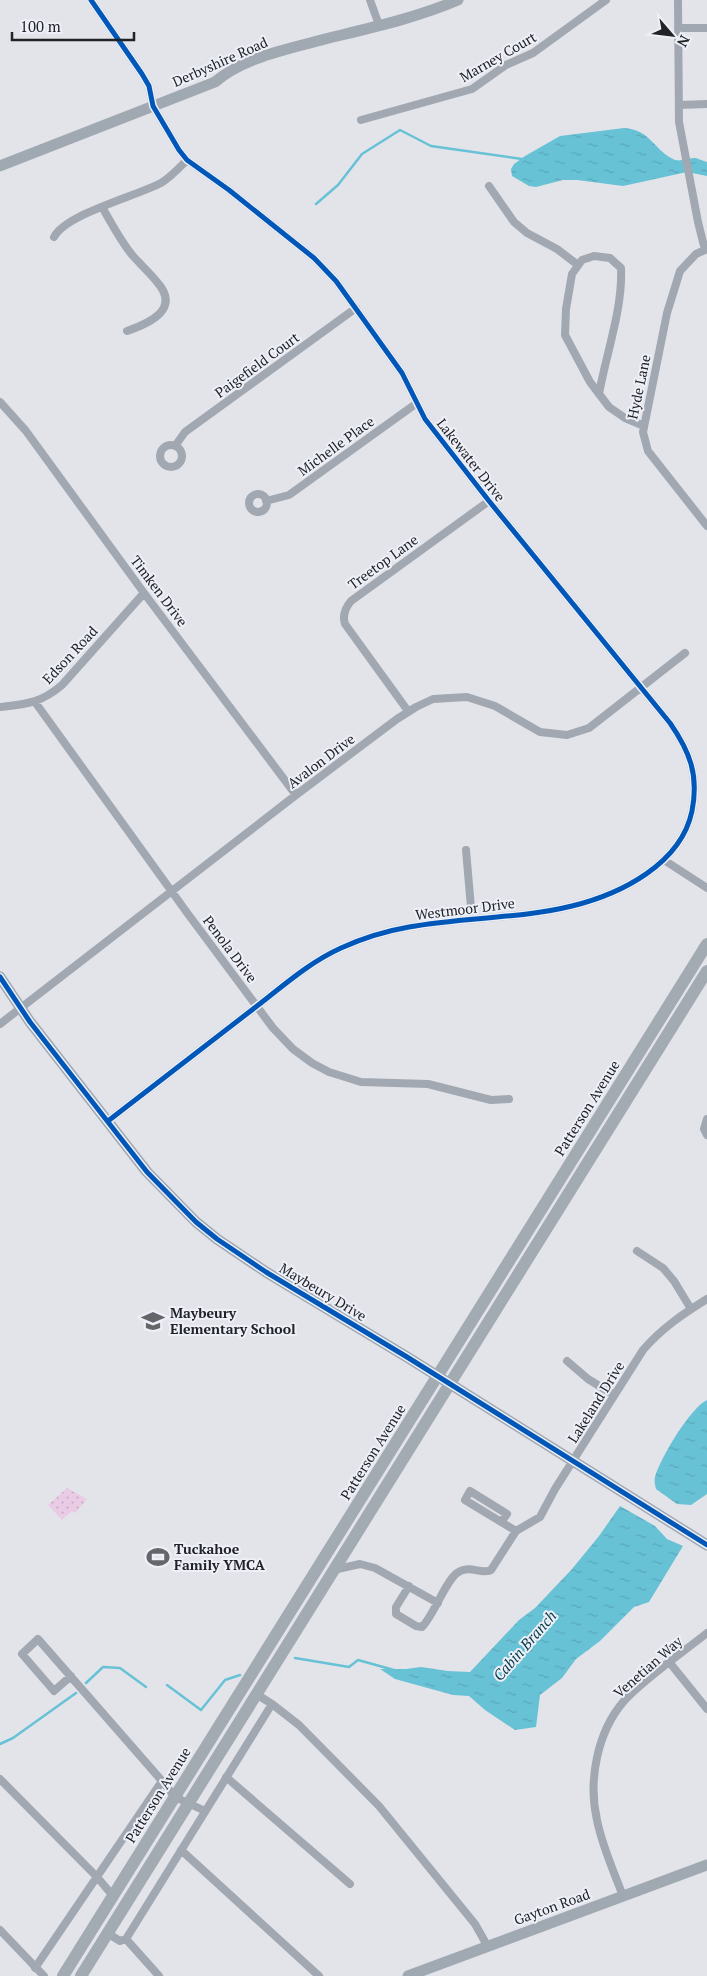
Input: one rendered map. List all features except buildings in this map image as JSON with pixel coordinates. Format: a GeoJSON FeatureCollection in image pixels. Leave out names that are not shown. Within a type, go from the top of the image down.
{"type":"FeatureCollection","features":[{"type":"Feature","properties":{"kind":"main road","name":"Patterson Avenue"},"geometry":{"type":"LineString","coordinates":[[63,1976],[707,944]]}},
{"type":"Feature","properties":{"kind":"main road"},"geometry":{"type":"LineString","coordinates":[[81,1976],[707,971]]}},
{"type":"Feature","properties":{"kind":"street","name":"Lakewater Drive"},"geometry":{"type":"LineString","coordinates":[[91,0],[142,74],[149,86],[153,106],[179,150],[188,160],[314,258],[336,281],[402,373],[425,419],[683,742],[693,767],[695,793],[690,821],[677,846],[664,860]]}},
{"type":"Feature","properties":{"kind":"street"},"geometry":{"type":"LineString","coordinates":[[370,0],[379,25]]}},
{"type":"Feature","properties":{"kind":"street","name":"Derbyshire Road"},"geometry":{"type":"LineString","coordinates":[[0,166],[215,82],[231,70],[253,61],[458,0]]}},
{"type":"Feature","properties":{"kind":"street","name":"Marney Court"},"geometry":{"type":"LineString","coordinates":[[361,120],[472,89],[506,65],[534,53],[606,0]]}},
{"type":"Feature","properties":{"kind":"street"},"geometry":{"type":"LineString","coordinates":[[678,0],[679,122],[689,178],[706,249]]}},
{"type":"Feature","properties":{"kind":"street"},"geometry":{"type":"LineString","coordinates":[[678,28],[707,28]]}},
{"type":"Feature","properties":{"kind":"street"},"geometry":{"type":"LineString","coordinates":[[679,105],[707,104]]}},
{"type":"Feature","properties":{"kind":"street"},"geometry":{"type":"LineString","coordinates":[[54,237],[66,224],[77,218],[162,182],[188,160]]}},
{"type":"Feature","properties":{"kind":"street"},"geometry":{"type":"LineString","coordinates":[[488,186],[514,222],[527,233],[556,249],[578,265]]}},
{"type":"Feature","properties":{"kind":"street"},"geometry":{"type":"LineString","coordinates":[[102,207],[132,255],[158,283],[165,296],[165,306],[157,318],[127,331]]}},
{"type":"Feature","properties":{"kind":"street","name":"Hyde Lane"},"geometry":{"type":"LineString","coordinates":[[706,249],[696,254],[680,271],[667,313],[643,432],[648,451],[707,526]]}},
{"type":"Feature","properties":{"kind":"street"},"geometry":{"type":"LineString","coordinates":[[599,394],[622,280],[621,268],[610,258],[594,256],[582,260],[572,274],[566,309],[566,335],[590,382],[599,394],[609,407],[625,418],[644,426]]}},
{"type":"Feature","properties":{"kind":"street","name":"Paigefield Court"},"geometry":{"type":"LineString","coordinates":[[176,446],[185,432],[356,308]]}},
{"type":"Feature","properties":{"kind":"street","name":"Timken Drive"},"geometry":{"type":"LineString","coordinates":[[0,402],[26,431],[144,593],[296,795]]}},
{"type":"Feature","properties":{"kind":"street","name":"Michelle Place"},"geometry":{"type":"LineString","coordinates":[[266,501],[289,495],[417,403]]}},
{"type":"Feature","properties":{"kind":"street","name":"Treetop Lane"},"geometry":{"type":"LineString","coordinates":[[408,712],[345,624],[344,616],[347,605],[489,501]]}},
{"type":"Feature","properties":{"kind":"street","name":"Edson Road"},"geometry":{"type":"LineString","coordinates":[[0,708],[35,702],[50,696],[144,593]]}},
{"type":"Feature","properties":{"kind":"street","name":"Avalon Drive"},"geometry":{"type":"LineString","coordinates":[[0,1024],[296,795],[408,712],[433,699],[467,697],[495,706],[540,732],[567,735],[589,728],[685,653]]}},
{"type":"Feature","properties":{"kind":"street","name":"Penola Drive"},"geometry":{"type":"LineString","coordinates":[[35,702],[273,1028],[293,1049],[312,1063],[338,1076],[361,1082],[428,1084],[491,1100],[509,1099]]}},
{"type":"Feature","properties":{"kind":"street"},"geometry":{"type":"LineString","coordinates":[[466,850],[472,919]]}},
{"type":"Feature","properties":{"kind":"street"},"geometry":{"type":"LineString","coordinates":[[664,860],[707,888]]}},
{"type":"Feature","properties":{"kind":"street","name":"Westmoor Drive"},"geometry":{"type":"LineString","coordinates":[[108,1121],[316,962],[340,948],[364,939],[408,927],[548,911],[574,906],[614,891],[638,879],[664,860]]}},
{"type":"Feature","properties":{"kind":"street","name":"Maybeury Drive"},"geometry":{"type":"LineString","coordinates":[[0,976],[21,1008],[162,1189],[196,1222],[217,1239],[266,1272],[707,1545]]}},
{"type":"Feature","properties":{"kind":"street"},"geometry":{"type":"LineString","coordinates":[[707,1119],[704,1129],[707,1135]]}},
{"type":"Feature","properties":{"kind":"street"},"geometry":{"type":"LineString","coordinates":[[637,1251],[663,1268],[691,1309]]}},
{"type":"Feature","properties":{"kind":"street","name":"Lakeland Drive"},"geometry":{"type":"LineString","coordinates":[[409,1586],[396,1608],[396,1614],[416,1626],[422,1627],[455,1575],[474,1568],[484,1572],[491,1570],[516,1531],[540,1517],[643,1350],[654,1337],[673,1321],[707,1299]]}},
{"type":"Feature","properties":{"kind":"street"},"geometry":{"type":"LineString","coordinates":[[567,1361],[614,1395]]}},
{"type":"Feature","properties":{"kind":"street"},"geometry":{"type":"LineString","coordinates":[[501,1522],[507,1514],[470,1491],[464,1500],[516,1531]]}},
{"type":"Feature","properties":{"kind":"street"},"geometry":{"type":"LineString","coordinates":[[333,1570],[364,1564],[375,1568],[438,1603]]}},
{"type":"Feature","properties":{"kind":"street","name":"Venetian Way"},"geometry":{"type":"LineString","coordinates":[[623,1896],[597,1820],[594,1791],[598,1756],[605,1731],[616,1711],[638,1688],[707,1633]]}},
{"type":"Feature","properties":{"kind":"street"},"geometry":{"type":"LineString","coordinates":[[71,1676],[54,1691],[22,1654],[38,1640],[71,1676],[175,1796],[205,1812]]}},
{"type":"Feature","properties":{"kind":"street"},"geometry":{"type":"LineString","coordinates":[[670,1663],[707,1709]]}},
{"type":"Feature","properties":{"kind":"street"},"geometry":{"type":"LineString","coordinates":[[256,1694],[299,1724],[379,1806],[475,1924],[488,1947]]}},
{"type":"Feature","properties":{"kind":"street"},"geometry":{"type":"LineString","coordinates":[[107,1934],[120,1941],[126,1939],[272,1704]]}},
{"type":"Feature","properties":{"kind":"street"},"geometry":{"type":"LineString","coordinates":[[226,1777],[350,1884]]}},
{"type":"Feature","properties":{"kind":"street"},"geometry":{"type":"LineString","coordinates":[[0,1779],[97,1877],[113,1896]]}},
{"type":"Feature","properties":{"kind":"street"},"geometry":{"type":"LineString","coordinates":[[36,1968],[162,1781]]}},
{"type":"Feature","properties":{"kind":"street"},"geometry":{"type":"LineString","coordinates":[[181,1850],[318,1976]]}},
{"type":"Feature","properties":{"kind":"street","name":"Gayton Road"},"geometry":{"type":"LineString","coordinates":[[408,1976],[707,1865]]}},
{"type":"Feature","properties":{"kind":"street"},"geometry":{"type":"LineString","coordinates":[[0,1930],[44,1976]]}},
{"type":"Feature","properties":{"kind":"street"},"geometry":{"type":"LineString","coordinates":[[126,1939],[159,1976]]}},
{"type":"Feature","properties":{"kind":"shaded area"},"geometry":{"type":"Polygon","coordinates":[[[67,1488],[87,1499],[75,1513],[72,1511],[62,1520],[48,1505],[67,1488]]]}},
{"type":"Feature","properties":{"kind":"water"},"geometry":{"type":"Polygon","coordinates":[[[624,128],[640,132],[673,159],[696,158],[707,162],[707,176],[687,172],[623,186],[563,180],[536,187],[529,186],[512,176],[511,169],[514,164],[560,136],[624,128]]]}},
{"type":"Feature","properties":{"kind":"water"},"geometry":{"type":"Polygon","coordinates":[[[707,1400],[707,1494],[691,1505],[677,1504],[656,1489],[655,1477],[663,1458],[684,1423],[707,1400]]]}},
{"type":"Feature","properties":{"kind":"water"},"geometry":{"type":"Polygon","coordinates":[[[620,1506],[655,1526],[667,1539],[683,1546],[649,1602],[634,1607],[600,1641],[576,1659],[562,1678],[540,1695],[536,1727],[515,1730],[485,1710],[469,1696],[453,1695],[395,1679],[380,1669],[421,1667],[470,1672],[519,1620],[535,1608],[572,1569],[620,1506]]]}},
{"type":"Feature","properties":{"kind":"waterway"},"geometry":{"type":"LineString","coordinates":[[316,204],[338,185],[362,154],[400,130],[431,146],[522,159]]}},
{"type":"Feature","properties":{"kind":"waterway","name":"Cabin Branch"},"geometry":{"type":"LineString","coordinates":[[295,1658],[349,1667],[358,1660],[394,1670]]}},
{"type":"Feature","properties":{"kind":"waterway","name":"Cabin Branch"},"geometry":{"type":"LineString","coordinates":[[86,1683],[103,1667],[120,1668],[146,1687]]}},
{"type":"Feature","properties":{"kind":"waterway","name":"Cabin Branch"},"geometry":{"type":"LineString","coordinates":[[167,1685],[201,1710],[225,1680],[240,1675]]}},
{"type":"Feature","properties":{"kind":"waterway","name":"Cabin Branch"},"geometry":{"type":"LineString","coordinates":[[0,1744],[13,1738],[76,1693]]}},
{"type":"Feature","properties":{"kind":"cycle path"},"geometry":{"type":"LineString","coordinates":[[91,0],[142,74],[149,86],[153,106],[187,160],[229,190],[314,258],[336,281],[402,373],[425,419],[489,501],[670,723],[688,754],[694,786],[692,811],[686,830],[676,847],[646,874],[629,885],[610,894],[572,906],[511,916],[450,921],[409,927],[375,935],[341,948],[297,974],[108,1121]]}},
{"type":"Feature","properties":{"kind":"cycle path"},"geometry":{"type":"LineString","coordinates":[[0,977],[30,1022],[147,1172],[196,1222],[217,1239],[266,1272],[407,1357],[707,1545]]}},
{"type":"Feature","properties":{"kind":"place","name":"Maybeury Elementary School"},"geometry":{"type":"Point","coordinates":[153,1321]}},
{"type":"Feature","properties":{"kind":"place","name":"Tuckahoe Family YMCA"},"geometry":{"type":"Point","coordinates":[158,1557]}}]}
